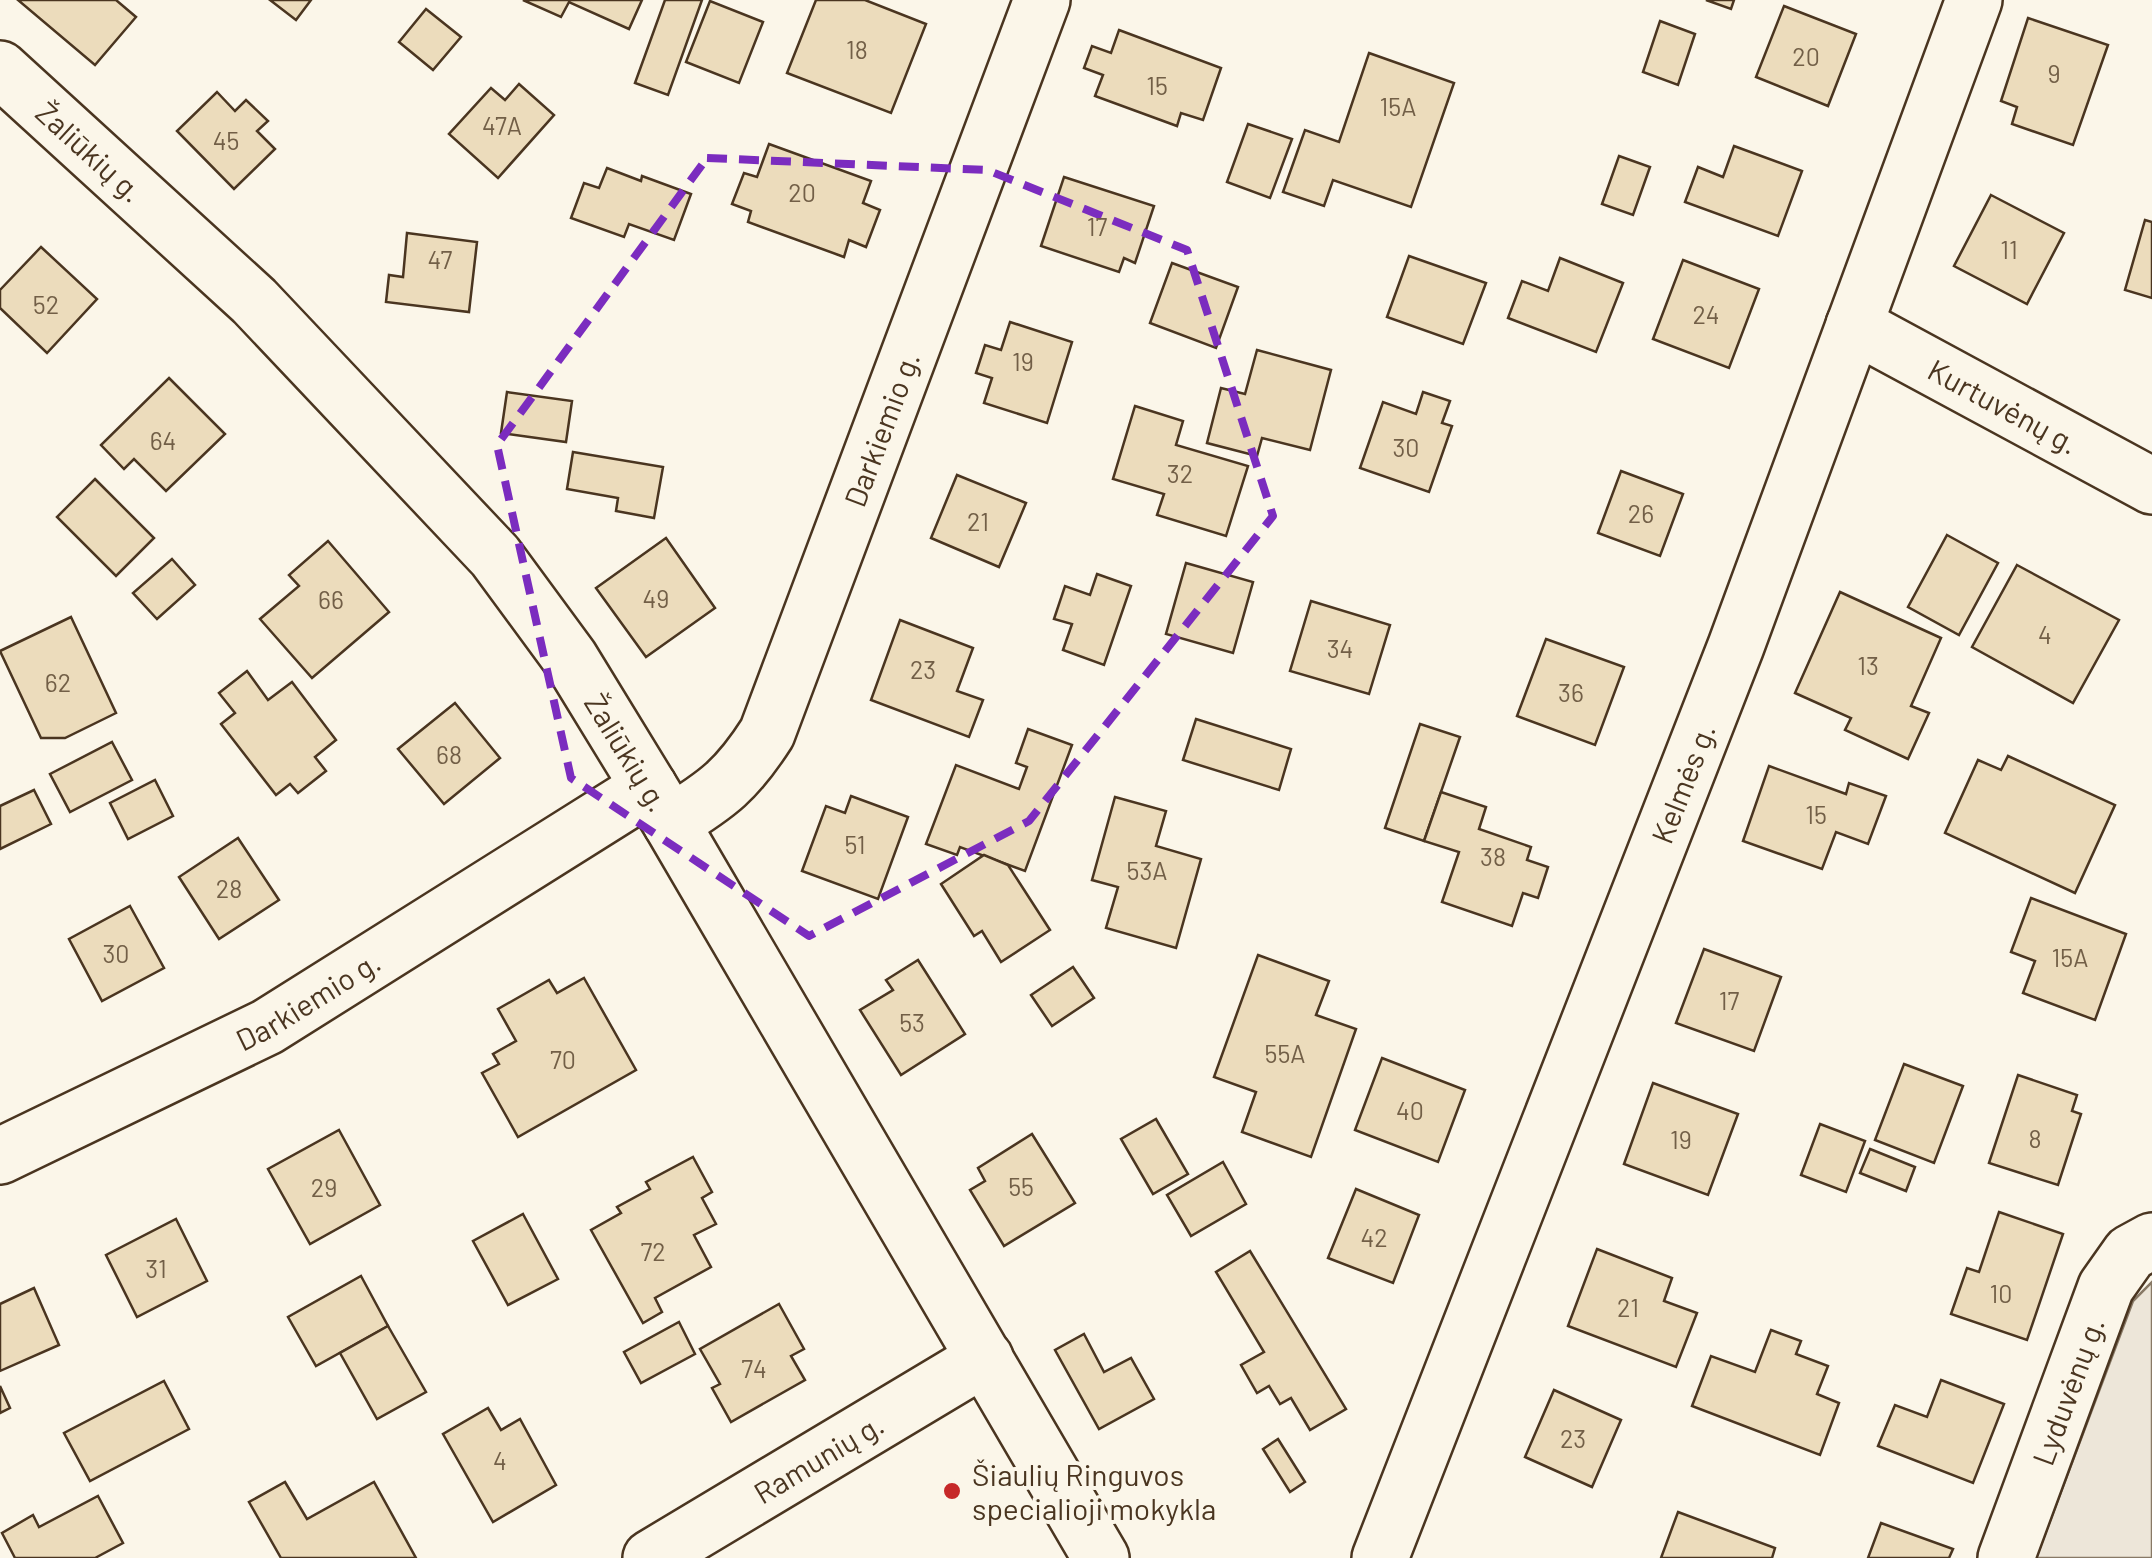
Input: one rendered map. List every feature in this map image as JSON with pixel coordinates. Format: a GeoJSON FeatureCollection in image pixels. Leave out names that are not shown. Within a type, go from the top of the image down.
{"type":"FeatureCollection","features":[{"type":"Feature","properties":{"kind":"street","name":"Darkiemio g."},"geometry":{"type":"LineString","coordinates":[[0,1156],[268,1027],[660,805],[719,794],[744,769],[767,733],[1042,0]]}},
{"type":"Feature","properties":{"kind":"street","name":"Kelmės g."},"geometry":{"type":"LineString","coordinates":[[1380,1558],[1736,646],[1974,0]]}},
{"type":"Feature","properties":{"kind":"street","name":"Žaliūkių g."},"geometry":{"type":"LineString","coordinates":[[0,69],[254,302],[495,556],[570,658],[660,805],[1101,1558]]}},
{"type":"Feature","properties":{"kind":"street","name":"Kurtuvėnų g."},"geometry":{"type":"LineString","coordinates":[[1854,326],[2152,486]]}},
{"type":"Feature","properties":{"kind":"street","name":"Lyduvėnų g."},"geometry":{"type":"LineString","coordinates":[[2006,1558],[2106,1287],[2130,1252],[2152,1242]]}},
{"type":"Feature","properties":{"kind":"street","name":"Ramunių g."},"geometry":{"type":"LineString","coordinates":[[651,1558],[985,1358]]}},
{"type":"Feature","properties":{"kind":"highlighted area"},"geometry":{"type":"Polygon","coordinates":[[[707,158],[987,170],[1187,250],[1273,516],[1029,821],[809,936],[571,778],[497,445],[707,158]]]}},
{"type":"Feature","properties":{"kind":"shaded area"},"geometry":{"type":"Polygon","coordinates":[[[2152,1282],[2152,1558],[2036,1558],[2133,1301],[2152,1282]]]}},
{"type":"Feature","properties":{"kind":"building"},"geometry":{"type":"Polygon","coordinates":[[[18,0],[116,0],[136,17],[95,65],[18,0]]]}},
{"type":"Feature","properties":{"kind":"building"},"geometry":{"type":"Polygon","coordinates":[[[270,0],[311,0],[296,20],[270,0]]]}},
{"type":"Feature","properties":{"kind":"building"},"geometry":{"type":"Polygon","coordinates":[[[523,0],[642,0],[629,29],[569,2],[561,17],[523,0]]]}},
{"type":"Feature","properties":{"kind":"building"},"geometry":{"type":"Polygon","coordinates":[[[665,0],[702,0],[668,95],[635,83],[665,0]]]}},
{"type":"Feature","properties":{"kind":"building"},"geometry":{"type":"Polygon","coordinates":[[[816,0],[865,0],[926,24],[891,113],[787,73],[816,0]]]}},
{"type":"Feature","properties":{"kind":"building"},"geometry":{"type":"Polygon","coordinates":[[[1706,0],[1734,0],[1731,9],[1706,0]]]}},
{"type":"Feature","properties":{"kind":"building"},"geometry":{"type":"Polygon","coordinates":[[[710,1],[763,22],[739,83],[686,62],[710,1]]]}},
{"type":"Feature","properties":{"kind":"building"},"geometry":{"type":"Polygon","coordinates":[[[1784,6],[1856,34],[1828,106],[1756,77],[1784,6]]]}},
{"type":"Feature","properties":{"kind":"building"},"geometry":{"type":"Polygon","coordinates":[[[426,9],[461,37],[433,70],[399,42],[426,9]]]}},
{"type":"Feature","properties":{"kind":"building"},"geometry":{"type":"Polygon","coordinates":[[[2028,18],[2108,45],[2073,145],[2012,124],[2017,107],[2001,101],[2028,18]]]}},
{"type":"Feature","properties":{"kind":"building"},"geometry":{"type":"Polygon","coordinates":[[[1660,21],[1695,34],[1678,85],[1643,72],[1660,21]]]}},
{"type":"Feature","properties":{"kind":"building"},"geometry":{"type":"Polygon","coordinates":[[[1119,30],[1221,68],[1203,120],[1181,113],[1177,126],[1095,96],[1103,75],[1084,68],[1092,46],[1111,53],[1119,30]]]}},
{"type":"Feature","properties":{"kind":"building"},"geometry":{"type":"Polygon","coordinates":[[[1369,53],[1454,83],[1411,207],[1333,180],[1324,206],[1283,192],[1305,130],[1339,142],[1369,53]]]}},
{"type":"Feature","properties":{"kind":"building"},"geometry":{"type":"Polygon","coordinates":[[[519,84],[554,115],[498,178],[449,134],[491,88],[505,100],[519,84]]]}},
{"type":"Feature","properties":{"kind":"building"},"geometry":{"type":"Polygon","coordinates":[[[217,92],[235,111],[246,100],[268,121],[257,131],[275,149],[234,189],[177,131],[217,92]]]}},
{"type":"Feature","properties":{"kind":"building"},"geometry":{"type":"Polygon","coordinates":[[[1248,124],[1292,139],[1270,198],[1227,182],[1248,124]]]}},
{"type":"Feature","properties":{"kind":"building"},"geometry":{"type":"Polygon","coordinates":[[[769,144],[871,181],[863,203],[880,210],[866,247],[849,240],[844,257],[748,222],[751,211],[732,204],[744,173],[757,177],[769,144]]]}},
{"type":"Feature","properties":{"kind":"building"},"geometry":{"type":"Polygon","coordinates":[[[1734,146],[1802,171],[1778,236],[1685,202],[1698,167],[1723,177],[1734,146]]]}},
{"type":"Feature","properties":{"kind":"building"},"geometry":{"type":"Polygon","coordinates":[[[1619,156],[1650,167],[1633,215],[1602,204],[1619,156]]]}},
{"type":"Feature","properties":{"kind":"building"},"geometry":{"type":"Polygon","coordinates":[[[607,168],[691,194],[674,240],[629,224],[624,237],[571,218],[584,183],[599,188],[607,168]]]}},
{"type":"Feature","properties":{"kind":"building"},"geometry":{"type":"Polygon","coordinates":[[[1064,177],[1154,206],[1135,263],[1124,258],[1119,272],[1041,246],[1064,177]]]}},
{"type":"Feature","properties":{"kind":"building"},"geometry":{"type":"Polygon","coordinates":[[[1991,195],[2064,233],[2027,304],[1954,266],[1991,195]]]}},
{"type":"Feature","properties":{"kind":"building"},"geometry":{"type":"Polygon","coordinates":[[[2145,220],[2152,222],[2152,298],[2125,290],[2145,220]]]}},
{"type":"Feature","properties":{"kind":"building"},"geometry":{"type":"Polygon","coordinates":[[[407,233],[477,242],[469,312],[386,302],[389,275],[403,277],[407,233]]]}},
{"type":"Feature","properties":{"kind":"building"},"geometry":{"type":"Polygon","coordinates":[[[41,247],[97,299],[47,353],[0,308],[0,290],[41,247]]]}},
{"type":"Feature","properties":{"kind":"building"},"geometry":{"type":"Polygon","coordinates":[[[1409,256],[1486,283],[1463,344],[1387,317],[1409,256]]]}},
{"type":"Feature","properties":{"kind":"building"},"geometry":{"type":"Polygon","coordinates":[[[1560,258],[1623,283],[1596,352],[1508,318],[1522,281],[1548,291],[1560,258]]]}},
{"type":"Feature","properties":{"kind":"building"},"geometry":{"type":"Polygon","coordinates":[[[1683,260],[1759,289],[1729,368],[1653,339],[1683,260]]]}},
{"type":"Feature","properties":{"kind":"building"},"geometry":{"type":"Polygon","coordinates":[[[1172,263],[1238,287],[1216,348],[1150,323],[1172,263]]]}},
{"type":"Feature","properties":{"kind":"building"},"geometry":{"type":"Polygon","coordinates":[[[1010,322],[1072,342],[1047,423],[984,403],[992,378],[976,373],[985,345],[1001,350],[1010,322]]]}},
{"type":"Feature","properties":{"kind":"building"},"geometry":{"type":"Polygon","coordinates":[[[1257,350],[1331,370],[1310,450],[1262,438],[1257,456],[1207,443],[1221,388],[1245,394],[1257,350]]]}},
{"type":"Feature","properties":{"kind":"building"},"geometry":{"type":"Polygon","coordinates":[[[169,378],[225,434],[166,491],[134,459],[124,469],[101,445],[169,378]]]}},
{"type":"Feature","properties":{"kind":"building"},"geometry":{"type":"Polygon","coordinates":[[[507,392],[572,401],[566,442],[501,433],[507,392]]]}},
{"type":"Feature","properties":{"kind":"building"},"geometry":{"type":"Polygon","coordinates":[[[1423,392],[1450,401],[1442,423],[1452,426],[1429,492],[1360,468],[1383,402],[1416,414],[1423,392]]]}},
{"type":"Feature","properties":{"kind":"building"},"geometry":{"type":"Polygon","coordinates":[[[1135,406],[1183,421],[1176,445],[1248,466],[1226,536],[1157,515],[1164,494],[1113,479],[1135,406]]]}},
{"type":"Feature","properties":{"kind":"building"},"geometry":{"type":"Polygon","coordinates":[[[573,452],[663,467],[654,518],[616,511],[618,498],[567,489],[573,452]]]}},
{"type":"Feature","properties":{"kind":"building"},"geometry":{"type":"Polygon","coordinates":[[[1621,471],[1683,494],[1660,556],[1598,533],[1621,471]]]}},
{"type":"Feature","properties":{"kind":"building"},"geometry":{"type":"Polygon","coordinates":[[[957,475],[1026,503],[999,567],[931,538],[957,475]]]}},
{"type":"Feature","properties":{"kind":"building"},"geometry":{"type":"Polygon","coordinates":[[[95,479],[154,538],[116,576],[57,517],[95,479]]]}},
{"type":"Feature","properties":{"kind":"building"},"geometry":{"type":"Polygon","coordinates":[[[1947,535],[1998,563],[1959,635],[1908,607],[1947,535]]]}},
{"type":"Feature","properties":{"kind":"building"},"geometry":{"type":"Polygon","coordinates":[[[666,538],[715,608],[646,657],[596,588],[666,538]]]}},
{"type":"Feature","properties":{"kind":"building"},"geometry":{"type":"Polygon","coordinates":[[[328,541],[389,612],[312,678],[260,619],[299,586],[289,575],[328,541]]]}},
{"type":"Feature","properties":{"kind":"building"},"geometry":{"type":"Polygon","coordinates":[[[172,559],[195,585],[157,619],[133,593],[172,559]]]}},
{"type":"Feature","properties":{"kind":"building"},"geometry":{"type":"Polygon","coordinates":[[[1186,563],[1253,582],[1233,653],[1166,634],[1186,563]]]}},
{"type":"Feature","properties":{"kind":"building"},"geometry":{"type":"Polygon","coordinates":[[[2017,565],[2119,620],[2073,703],[1972,647],[2017,565]]]}},
{"type":"Feature","properties":{"kind":"building"},"geometry":{"type":"Polygon","coordinates":[[[1097,574],[1131,586],[1104,665],[1063,650],[1072,624],[1054,619],[1065,586],[1090,595],[1097,574]]]}},
{"type":"Feature","properties":{"kind":"building"},"geometry":{"type":"Polygon","coordinates":[[[1840,592],[1941,638],[1911,706],[1929,713],[1908,759],[1845,730],[1851,718],[1795,693],[1840,592]]]}},
{"type":"Feature","properties":{"kind":"building"},"geometry":{"type":"Polygon","coordinates":[[[1311,601],[1390,625],[1369,694],[1290,671],[1311,601]]]}},
{"type":"Feature","properties":{"kind":"building"},"geometry":{"type":"Polygon","coordinates":[[[71,617],[116,713],[65,738],[41,738],[0,651],[71,617]]]}},
{"type":"Feature","properties":{"kind":"building"},"geometry":{"type":"Polygon","coordinates":[[[900,620],[973,648],[957,691],[983,700],[969,737],[871,700],[900,620]]]}},
{"type":"Feature","properties":{"kind":"building"},"geometry":{"type":"Polygon","coordinates":[[[1546,639],[1624,667],[1595,745],[1517,716],[1546,639]]]}},
{"type":"Feature","properties":{"kind":"building"},"geometry":{"type":"Polygon","coordinates":[[[247,671],[268,700],[292,682],[336,740],[315,757],[326,771],[298,793],[290,784],[276,795],[221,724],[235,713],[219,693],[247,671]]]}},
{"type":"Feature","properties":{"kind":"building"},"geometry":{"type":"Polygon","coordinates":[[[455,703],[500,758],[444,804],[398,749],[455,703]]]}},
{"type":"Feature","properties":{"kind":"building"},"geometry":{"type":"Polygon","coordinates":[[[1196,719],[1291,749],[1279,790],[1183,760],[1196,719]]]}},
{"type":"Feature","properties":{"kind":"building"},"geometry":{"type":"Polygon","coordinates":[[[1420,724],[1460,737],[1424,841],[1385,828],[1420,724]]]}},
{"type":"Feature","properties":{"kind":"building"},"geometry":{"type":"Polygon","coordinates":[[[1028,729],[1072,745],[1025,871],[960,847],[957,855],[926,844],[956,765],[1019,789],[1027,767],[1016,763],[1028,729]]]}},
{"type":"Feature","properties":{"kind":"building"},"geometry":{"type":"Polygon","coordinates":[[[112,742],[132,780],[70,812],[50,774],[112,742]]]}},
{"type":"Feature","properties":{"kind":"building"},"geometry":{"type":"Polygon","coordinates":[[[2008,756],[2115,805],[2075,893],[1945,833],[1978,760],[2001,770],[2008,756]]]}},
{"type":"Feature","properties":{"kind":"building"},"geometry":{"type":"Polygon","coordinates":[[[1769,766],[1846,794],[1849,783],[1886,796],[1868,844],[1836,832],[1822,869],[1743,841],[1769,766]]]}},
{"type":"Feature","properties":{"kind":"building"},"geometry":{"type":"Polygon","coordinates":[[[155,780],[173,816],[128,839],[110,803],[155,780]]]}},
{"type":"Feature","properties":{"kind":"building"},"geometry":{"type":"Polygon","coordinates":[[[34,790],[51,824],[0,849],[0,806],[34,790]]]}},
{"type":"Feature","properties":{"kind":"building"},"geometry":{"type":"Polygon","coordinates":[[[1441,792],[1486,807],[1479,829],[1531,847],[1527,860],[1548,867],[1538,898],[1523,893],[1512,926],[1442,902],[1459,852],[1424,841],[1441,792]]]}},
{"type":"Feature","properties":{"kind":"building"},"geometry":{"type":"Polygon","coordinates":[[[851,796],[908,817],[878,899],[802,871],[826,806],[845,813],[851,796]]]}},
{"type":"Feature","properties":{"kind":"building"},"geometry":{"type":"Polygon","coordinates":[[[1115,797],[1166,811],[1156,846],[1201,859],[1176,948],[1106,928],[1118,887],[1092,880],[1115,797]]]}},
{"type":"Feature","properties":{"kind":"building"},"geometry":{"type":"Polygon","coordinates":[[[238,838],[279,900],[219,939],[179,877],[238,838]]]}},
{"type":"Feature","properties":{"kind":"building"},"geometry":{"type":"Polygon","coordinates":[[[984,855],[1008,865],[1050,930],[1001,962],[982,931],[974,936],[941,884],[984,855]]]}},
{"type":"Feature","properties":{"kind":"building"},"geometry":{"type":"Polygon","coordinates":[[[2031,898],[2126,934],[2095,1020],[2023,993],[2035,961],[2011,952],[2031,898]]]}},
{"type":"Feature","properties":{"kind":"building"},"geometry":{"type":"Polygon","coordinates":[[[130,906],[164,968],[102,1001],[69,939],[130,906]]]}},
{"type":"Feature","properties":{"kind":"building"},"geometry":{"type":"Polygon","coordinates":[[[1704,949],[1781,977],[1754,1051],[1676,1023],[1704,949]]]}},
{"type":"Feature","properties":{"kind":"building"},"geometry":{"type":"Polygon","coordinates":[[[1258,955],[1329,981],[1316,1015],[1356,1029],[1311,1157],[1242,1132],[1256,1092],[1214,1077],[1258,955]]]}},
{"type":"Feature","properties":{"kind":"building"},"geometry":{"type":"Polygon","coordinates":[[[918,960],[965,1034],[901,1075],[860,1010],[893,990],[886,980],[918,960]]]}},
{"type":"Feature","properties":{"kind":"building"},"geometry":{"type":"Polygon","coordinates":[[[1073,967],[1094,998],[1052,1026],[1031,995],[1073,967]]]}},
{"type":"Feature","properties":{"kind":"building"},"geometry":{"type":"Polygon","coordinates":[[[584,978],[636,1070],[518,1137],[482,1073],[499,1064],[493,1054],[516,1041],[498,1009],[549,980],[557,993],[584,978]]]}},
{"type":"Feature","properties":{"kind":"building"},"geometry":{"type":"Polygon","coordinates":[[[1382,1058],[1465,1090],[1438,1162],[1355,1130],[1382,1058]]]}},
{"type":"Feature","properties":{"kind":"building"},"geometry":{"type":"Polygon","coordinates":[[[1904,1064],[1963,1086],[1934,1163],[1875,1140],[1904,1064]]]}},
{"type":"Feature","properties":{"kind":"building"},"geometry":{"type":"Polygon","coordinates":[[[2018,1075],[2077,1095],[2072,1111],[2081,1114],[2058,1185],[1989,1163],[2018,1075]]]}},
{"type":"Feature","properties":{"kind":"building"},"geometry":{"type":"Polygon","coordinates":[[[1653,1083],[1738,1114],[1708,1195],[1624,1164],[1653,1083]]]}},
{"type":"Feature","properties":{"kind":"building"},"geometry":{"type":"Polygon","coordinates":[[[1156,1119],[1188,1174],[1153,1194],[1121,1139],[1156,1119]]]}},
{"type":"Feature","properties":{"kind":"building"},"geometry":{"type":"Polygon","coordinates":[[[1820,1124],[1865,1141],[1846,1192],[1801,1175],[1820,1124]]]}},
{"type":"Feature","properties":{"kind":"building"},"geometry":{"type":"Polygon","coordinates":[[[339,1130],[380,1205],[310,1244],[268,1169],[339,1130]]]}},
{"type":"Feature","properties":{"kind":"building"},"geometry":{"type":"Polygon","coordinates":[[[1032,1134],[1075,1203],[1004,1246],[970,1190],[985,1181],[978,1168],[1032,1134]]]}},
{"type":"Feature","properties":{"kind":"building"},"geometry":{"type":"Polygon","coordinates":[[[1870,1149],[1915,1167],[1906,1191],[1860,1173],[1870,1149]]]}},
{"type":"Feature","properties":{"kind":"building"},"geometry":{"type":"Polygon","coordinates":[[[693,1157],[712,1192],[702,1198],[716,1224],[694,1235],[711,1267],[655,1298],[662,1312],[643,1323],[591,1230],[621,1213],[617,1207],[650,1189],[646,1182],[693,1157]]]}},
{"type":"Feature","properties":{"kind":"building"},"geometry":{"type":"Polygon","coordinates":[[[1223,1162],[1246,1204],[1191,1236],[1167,1195],[1223,1162]]]}},
{"type":"Feature","properties":{"kind":"building"},"geometry":{"type":"Polygon","coordinates":[[[1356,1189],[1419,1215],[1393,1283],[1328,1258],[1356,1189]]]}},
{"type":"Feature","properties":{"kind":"building"},"geometry":{"type":"Polygon","coordinates":[[[1999,1212],[2063,1234],[2027,1340],[1951,1314],[1967,1268],[1979,1272],[1999,1212]]]}},
{"type":"Feature","properties":{"kind":"building"},"geometry":{"type":"Polygon","coordinates":[[[523,1214],[558,1279],[508,1305],[473,1241],[523,1214]]]}},
{"type":"Feature","properties":{"kind":"building"},"geometry":{"type":"Polygon","coordinates":[[[176,1219],[207,1281],[137,1317],[106,1255],[176,1219]]]}},
{"type":"Feature","properties":{"kind":"building"},"geometry":{"type":"Polygon","coordinates":[[[1597,1249],[1672,1278],[1664,1301],[1697,1313],[1676,1367],[1568,1326],[1597,1249]]]}},
{"type":"Feature","properties":{"kind":"building"},"geometry":{"type":"Polygon","coordinates":[[[1250,1251],[1346,1409],[1310,1430],[1291,1398],[1280,1404],[1269,1386],[1257,1393],[1241,1365],[1264,1352],[1216,1272],[1250,1251]]]}},
{"type":"Feature","properties":{"kind":"building"},"geometry":{"type":"Polygon","coordinates":[[[361,1276],[388,1326],[316,1366],[288,1317],[361,1276]]]}},
{"type":"Feature","properties":{"kind":"building"},"geometry":{"type":"Polygon","coordinates":[[[34,1288],[59,1345],[0,1371],[0,1304],[34,1288]]]}},
{"type":"Feature","properties":{"kind":"building"},"geometry":{"type":"Polygon","coordinates":[[[779,1304],[804,1349],[791,1356],[805,1380],[731,1422],[712,1388],[720,1384],[700,1349],[779,1304]]]}},
{"type":"Feature","properties":{"kind":"building"},"geometry":{"type":"Polygon","coordinates":[[[679,1322],[695,1354],[641,1383],[624,1352],[679,1322]]]}},
{"type":"Feature","properties":{"kind":"building"},"geometry":{"type":"Polygon","coordinates":[[[388,1326],[426,1392],[377,1419],[340,1353],[388,1326]]]}},
{"type":"Feature","properties":{"kind":"building"},"geometry":{"type":"Polygon","coordinates":[[[1771,1330],[1801,1341],[1796,1354],[1828,1366],[1817,1394],[1839,1403],[1820,1455],[1692,1406],[1711,1356],[1755,1372],[1771,1330]]]}},
{"type":"Feature","properties":{"kind":"building"},"geometry":{"type":"Polygon","coordinates":[[[1084,1334],[1104,1372],[1131,1358],[1154,1399],[1099,1429],[1055,1350],[1084,1334]]]}},
{"type":"Feature","properties":{"kind":"building"},"geometry":{"type":"Polygon","coordinates":[[[1941,1380],[2004,1404],[1973,1483],[1878,1446],[1895,1405],[1927,1417],[1941,1380]]]}},
{"type":"Feature","properties":{"kind":"building"},"geometry":{"type":"Polygon","coordinates":[[[164,1381],[189,1429],[90,1481],[64,1433],[164,1381]]]}},
{"type":"Feature","properties":{"kind":"building"},"geometry":{"type":"Polygon","coordinates":[[[0,1386],[10,1408],[0,1413],[0,1386]]]}},
{"type":"Feature","properties":{"kind":"building"},"geometry":{"type":"Polygon","coordinates":[[[1554,1390],[1621,1420],[1592,1487],[1525,1457],[1554,1390]]]}},
{"type":"Feature","properties":{"kind":"building"},"geometry":{"type":"Polygon","coordinates":[[[488,1408],[501,1430],[520,1419],[556,1485],[493,1522],[443,1434],[488,1408]]]}},
{"type":"Feature","properties":{"kind":"building"},"geometry":{"type":"Polygon","coordinates":[[[1278,1439],[1305,1482],[1290,1492],[1263,1449],[1278,1439]]]}},
{"type":"Feature","properties":{"kind":"building"},"geometry":{"type":"Polygon","coordinates":[[[285,1482],[307,1519],[374,1482],[416,1558],[281,1558],[249,1502],[285,1482]]]}},
{"type":"Feature","properties":{"kind":"building"},"geometry":{"type":"Polygon","coordinates":[[[98,1496],[123,1543],[95,1558],[15,1558],[2,1533],[33,1515],[39,1527],[98,1496]]]}},
{"type":"Feature","properties":{"kind":"building"},"geometry":{"type":"Polygon","coordinates":[[[1678,1512],[1775,1548],[1772,1558],[1661,1558],[1678,1512]]]}},
{"type":"Feature","properties":{"kind":"building"},"geometry":{"type":"Polygon","coordinates":[[[1881,1523],[1953,1549],[1949,1558],[1868,1558],[1881,1523]]]}},
{"type":"Feature","properties":{"kind":"place","name":"Šiaulių Ringuvos specialioji mokykla"},"geometry":{"type":"Point","coordinates":[952,1491]}}]}
